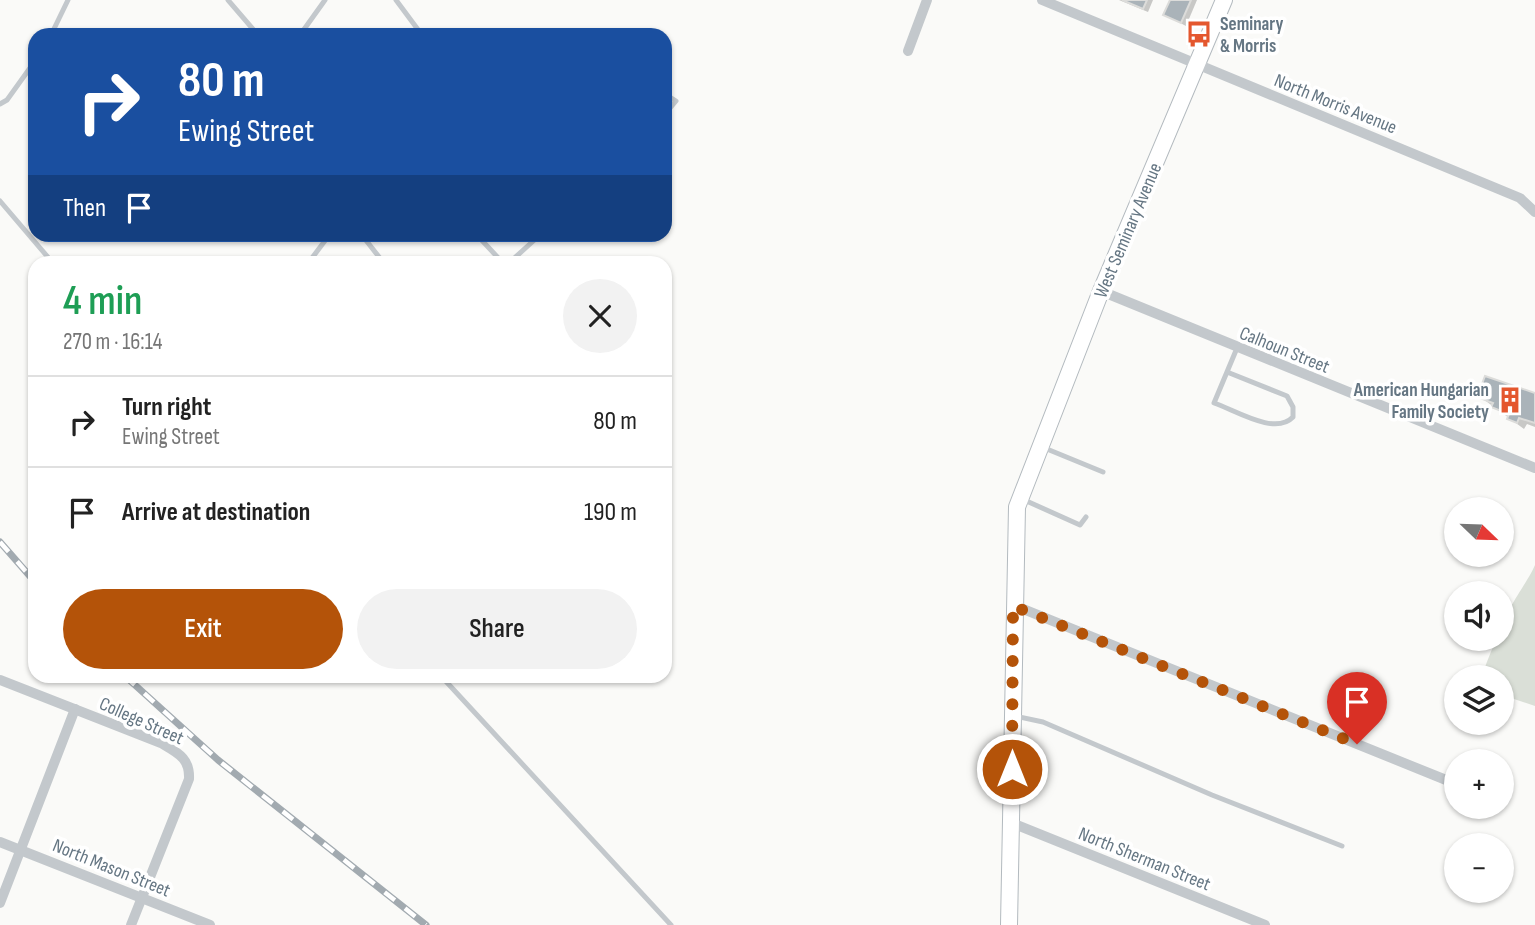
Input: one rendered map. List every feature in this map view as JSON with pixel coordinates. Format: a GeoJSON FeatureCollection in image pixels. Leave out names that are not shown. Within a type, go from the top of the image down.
{"type":"FeatureCollection","features":[{"type":"Feature","properties":{"kind":"street"},"geometry":{"type":"LineString","coordinates":[[908,51],[927,0]]}},
{"type":"Feature","properties":{"kind":"street","name":"North Morris Avenue"},"geometry":{"type":"LineString","coordinates":[[1042,0],[1520,198],[1535,212]]}},
{"type":"Feature","properties":{"kind":"street","name":"West Seminary Avenue"},"geometry":{"type":"LineString","coordinates":[[1009,925],[1013,606],[1015,522],[1019,498],[1101,291],[1224,0]]}},
{"type":"Feature","properties":{"kind":"street","name":"Calhoun Street"},"geometry":{"type":"LineString","coordinates":[[1101,291],[1535,468]]}},
{"type":"Feature","properties":{"kind":"street"},"geometry":{"type":"LineString","coordinates":[[1013,606],[1444,779]]}},
{"type":"Feature","properties":{"kind":"street","name":"College Street"},"geometry":{"type":"LineString","coordinates":[[0,680],[161,743],[179,754],[188,764],[189,779],[142,898]]}},
{"type":"Feature","properties":{"kind":"street"},"geometry":{"type":"LineString","coordinates":[[0,903],[75,709]]}},
{"type":"Feature","properties":{"kind":"street","name":"North Sherman Street"},"geometry":{"type":"LineString","coordinates":[[1012,824],[1265,925]]}},
{"type":"Feature","properties":{"kind":"street","name":"North Mason Street"},"geometry":{"type":"LineString","coordinates":[[0,842],[210,925]]}},
{"type":"Feature","properties":{"kind":"street"},"geometry":{"type":"LineString","coordinates":[[131,925],[142,898]]}},
{"type":"Feature","properties":{"kind":"lane"},"geometry":{"type":"LineString","coordinates":[[54,28],[68,0]]}},
{"type":"Feature","properties":{"kind":"lane"},"geometry":{"type":"LineString","coordinates":[[228,0],[252,28]]}},
{"type":"Feature","properties":{"kind":"lane"},"geometry":{"type":"LineString","coordinates":[[305,28],[325,0]]}},
{"type":"Feature","properties":{"kind":"lane"},"geometry":{"type":"LineString","coordinates":[[396,0],[417,28]]}},
{"type":"Feature","properties":{"kind":"lane"},"geometry":{"type":"LineString","coordinates":[[0,104],[7,100],[28,71]]}},
{"type":"Feature","properties":{"kind":"lane"},"geometry":{"type":"LineString","coordinates":[[0,201],[28,230]]}},
{"type":"Feature","properties":{"kind":"lane"},"geometry":{"type":"LineString","coordinates":[[367,242],[378,256]]}},
{"type":"Feature","properties":{"kind":"lane"},"geometry":{"type":"LineString","coordinates":[[483,242],[496,256]]}},
{"type":"Feature","properties":{"kind":"lane"},"geometry":{"type":"LineString","coordinates":[[517,256],[532,242]]}},
{"type":"Feature","properties":{"kind":"lane"},"geometry":{"type":"LineString","coordinates":[[1227,372],[1287,396],[1293,407],[1293,417],[1287,423],[1276,426],[1214,402],[1237,348]]}},
{"type":"Feature","properties":{"kind":"lane"},"geometry":{"type":"LineString","coordinates":[[1036,453],[1103,472]]}},
{"type":"Feature","properties":{"kind":"lane"},"geometry":{"type":"LineString","coordinates":[[1019,498],[1080,525],[1086,517]]}},
{"type":"Feature","properties":{"kind":"lane"},"geometry":{"type":"LineString","coordinates":[[447,683],[671,925]]}},
{"type":"Feature","properties":{"kind":"lane"},"geometry":{"type":"LineString","coordinates":[[1012,715],[1043,722],[1212,795],[1342,846]]}},
{"type":"Feature","properties":{"kind":"shaded area"},"geometry":{"type":"Polygon","coordinates":[[[1535,565],[1535,706],[1514,699],[1514,665],[1486,665],[1491,651],[1514,651],[1514,602],[1535,565]]]}},
{"type":"Feature","properties":{"kind":"building"},"geometry":{"type":"Polygon","coordinates":[[[1122,0],[1147,0],[1143,9],[1122,0]]]}},
{"type":"Feature","properties":{"kind":"building"},"geometry":{"type":"Polygon","coordinates":[[[1170,0],[1191,0],[1181,23],[1163,15],[1170,0]]]}},
{"type":"Feature","properties":{"kind":"building","name":"American Hungarian Family Society"},"geometry":{"type":"Polygon","coordinates":[[[1485,376],[1535,393],[1535,423],[1519,418],[1517,423],[1507,419],[1509,414],[1491,407],[1493,403],[1477,397],[1485,376]]]}},
{"type":"Feature","properties":{"kind":"railway"},"geometry":{"type":"LineString","coordinates":[[0,542],[28,574]]}},
{"type":"Feature","properties":{"kind":"railway"},"geometry":{"type":"LineString","coordinates":[[133,683],[218,760],[426,925]]}},
{"type":"Feature","properties":{"kind":"place","name":"Seminary & Morris"},"geometry":{"type":"Point","coordinates":[1199,34]}},
{"type":"Feature","properties":{"kind":"place","name":"American Hungarian Family Society"},"geometry":{"type":"Point","coordinates":[1510,400]}},
{"type":"Feature","properties":{"kind":"route"},"geometry":{"type":"LineString","coordinates":[[1012,769],[1013,606],[1357,744]]}}]}
